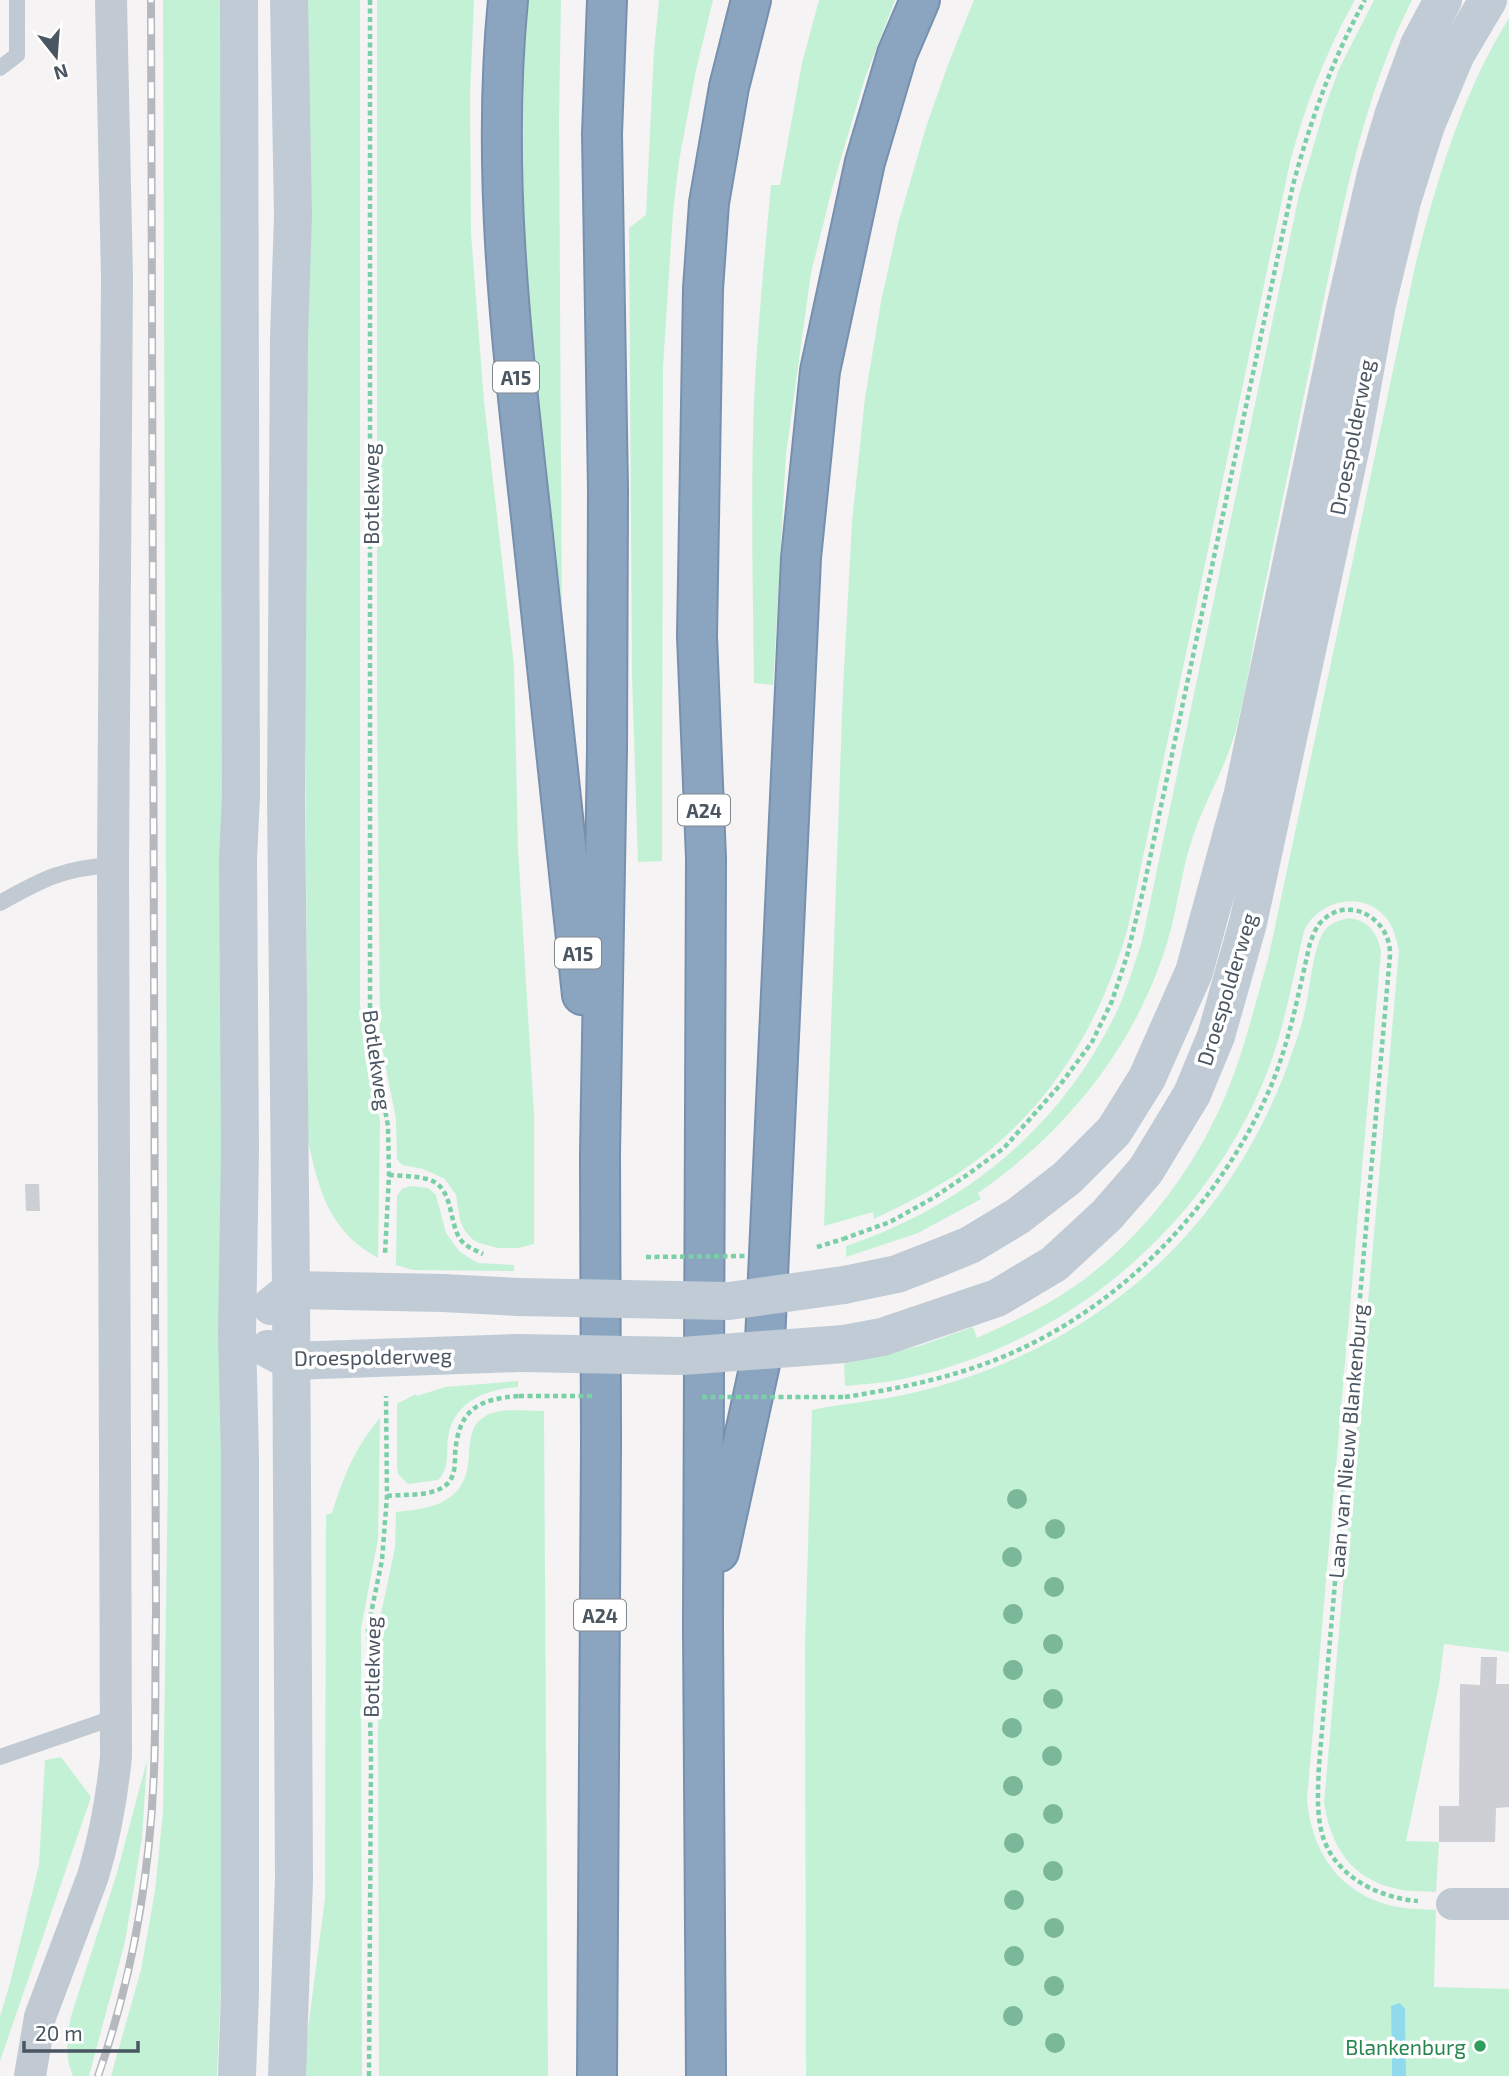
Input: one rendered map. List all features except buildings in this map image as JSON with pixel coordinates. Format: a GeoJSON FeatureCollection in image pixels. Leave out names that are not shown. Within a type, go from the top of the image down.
{"type":"FeatureCollection","features":[{"type":"Feature","properties":{"kind":"highway","name":"A15"},"geometry":{"type":"LineString","coordinates":[[508,0],[504,39],[502,194],[513,355],[600,1154]]}},
{"type":"Feature","properties":{"kind":"highway","name":"A24"},"geometry":{"type":"LineString","coordinates":[[597,2076],[600,1154],[607,750],[608,489],[602,134],[607,0]]}},
{"type":"Feature","properties":{"kind":"highway","name":"A24"},"geometry":{"type":"LineString","coordinates":[[706,2076],[703,1626],[706,858],[696,636],[703,289],[709,203],[729,87],[751,0]]}},
{"type":"Feature","properties":{"kind":"highway","name":"A24"},"geometry":{"type":"LineString","coordinates":[[703,1626],[765,1341],[801,558],[820,371],[865,162],[897,54],[920,0]]}},
{"type":"Feature","properties":{"kind":"main road"},"geometry":{"type":"LineString","coordinates":[[237,2076],[240,1992],[240,1458],[237,1334],[240,1150],[238,860],[241,795],[239,0]]}},
{"type":"Feature","properties":{"kind":"main road"},"geometry":{"type":"LineString","coordinates":[[287,2076],[294,1880],[286,811],[289,338],[293,215],[289,0]]}},
{"type":"Feature","properties":{"kind":"main road","name":"Droespolderweg"},"geometry":{"type":"LineString","coordinates":[[291,1290],[729,1301],[844,1285],[897,1274],[970,1245],[1018,1216],[1067,1178],[1114,1131],[1147,1078],[1194,972],[1244,793],[1346,304],[1376,174],[1394,113],[1419,45],[1443,0]]}},
{"type":"Feature","properties":{"kind":"main road","name":"Droespolderweg"},"geometry":{"type":"LineString","coordinates":[[237,1334],[291,1361],[519,1353],[682,1356],[844,1344],[882,1338],[997,1298],[1055,1264],[1107,1215],[1146,1170],[1192,1094],[1216,1036],[1248,923],[1352,442],[1377,304],[1402,201],[1426,125],[1456,54],[1488,0]]}},
{"type":"Feature","properties":{"kind":"main road"},"geometry":{"type":"LineString","coordinates":[[237,1334],[291,1290]]}},
{"type":"Feature","properties":{"kind":"street"},"geometry":{"type":"LineString","coordinates":[[30,2076],[40,2017],[100,1851],[113,1792],[116,1756],[113,865],[117,278],[110,0]]}},
{"type":"Feature","properties":{"kind":"street"},"geometry":{"type":"LineString","coordinates":[[1452,1904],[1509,1904]]}},
{"type":"Feature","properties":{"kind":"lane"},"geometry":{"type":"LineString","coordinates":[[0,68],[17,55],[17,0]]}},
{"type":"Feature","properties":{"kind":"lane"},"geometry":{"type":"LineString","coordinates":[[0,903],[51,876],[89,866],[113,865]]}},
{"type":"Feature","properties":{"kind":"lane"},"geometry":{"type":"LineString","coordinates":[[0,1757],[117,1717]]}},
{"type":"Feature","properties":{"kind":"path","name":"Botlekweg"},"geometry":{"type":"LineString","coordinates":[[370,0],[370,1028],[388,1126],[384,1292]]}},
{"type":"Feature","properties":{"kind":"path"},"geometry":{"type":"LineString","coordinates":[[816,1247],[890,1222],[933,1198],[1004,1148],[1060,1085],[1092,1042],[1112,1001],[1127,956],[1143,891],[1293,185],[1309,127],[1333,63],[1365,0]]}},
{"type":"Feature","properties":{"kind":"path","name":"Laan van Nieuw Blankenburg"},"geometry":{"type":"LineString","coordinates":[[1310,943],[1322,921],[1337,912],[1353,910],[1365,913],[1380,923],[1390,945],[1319,1765],[1320,1823],[1324,1840],[1336,1860],[1358,1883],[1403,1900],[1452,1904]]}},
{"type":"Feature","properties":{"kind":"path"},"geometry":{"type":"LineString","coordinates":[[388,1175],[429,1179],[438,1184],[448,1200],[460,1239],[468,1247],[486,1255]]}},
{"type":"Feature","properties":{"kind":"path"},"geometry":{"type":"LineString","coordinates":[[645,1257],[753,1255]]}},
{"type":"Feature","properties":{"kind":"path","name":"Botlekweg"},"geometry":{"type":"LineString","coordinates":[[369,2076],[371,1759],[368,1628],[382,1560],[387,1496],[386,1358]]}},
{"type":"Feature","properties":{"kind":"path"},"geometry":{"type":"LineString","coordinates":[[387,1496],[434,1492],[447,1485],[454,1473],[456,1436],[469,1412],[497,1398],[519,1396]]}},
{"type":"Feature","properties":{"kind":"green space"},"geometry":{"type":"Polygon","coordinates":[[[163,0],[223,0],[223,1941],[217,2076],[111,2076],[141,1970],[155,1891],[163,1812],[168,1471],[163,0]]]}},
{"type":"Feature","properties":{"kind":"green space"},"geometry":{"type":"Polygon","coordinates":[[[300,0],[360,0],[360,1004],[365,1058],[380,1120],[378,1258],[361,1247],[337,1222],[322,1193],[308,1140],[300,0]]]}},
{"type":"Feature","properties":{"kind":"green space"},"geometry":{"type":"Polygon","coordinates":[[[377,0],[474,0],[470,95],[471,234],[484,401],[514,666],[518,849],[534,1115],[534,1244],[518,1248],[498,1248],[472,1239],[460,1220],[456,1195],[445,1179],[423,1169],[402,1165],[397,1159],[396,1119],[380,1037],[377,0]]]}},
{"type":"Feature","properties":{"kind":"green space"},"geometry":{"type":"Polygon","coordinates":[[[522,0],[561,0],[559,119],[562,639],[559,640],[519,213],[522,0]]]}},
{"type":"Feature","properties":{"kind":"green space"},"geometry":{"type":"Polygon","coordinates":[[[659,0],[713,0],[696,70],[679,161],[663,367],[662,861],[638,862],[632,674],[629,228],[646,215],[659,0]]]}},
{"type":"Feature","properties":{"kind":"green space"},"geometry":{"type":"Polygon","coordinates":[[[819,0],[895,0],[865,78],[833,185],[811,273],[786,454],[773,685],[754,683],[752,494],[757,356],[771,185],[780,185],[802,63],[819,0]]]}},
{"type":"Feature","properties":{"kind":"green space"},"geometry":{"type":"Polygon","coordinates":[[[974,0],[1355,0],[1317,79],[1290,162],[1129,923],[1104,995],[1068,1062],[1046,1093],[993,1147],[942,1184],[874,1219],[873,1212],[824,1226],[843,689],[852,522],[865,398],[881,302],[898,224],[927,124],[974,0]]]}},
{"type":"Feature","properties":{"kind":"green space"},"geometry":{"type":"Polygon","coordinates":[[[1374,0],[1412,0],[1378,81],[1353,165],[1235,733],[1193,836],[1171,930],[1153,981],[1117,1051],[1094,1084],[1041,1142],[978,1193],[981,1199],[918,1233],[846,1257],[846,1246],[931,1209],[1006,1157],[1039,1125],[1068,1091],[1094,1052],[1121,1003],[1142,941],[1299,195],[1339,69],[1374,0]]]}},
{"type":"Feature","properties":{"kind":"green space"},"geometry":{"type":"Polygon","coordinates":[[[1509,18],[1509,1652],[1444,1644],[1439,1685],[1406,1841],[1439,1842],[1436,1892],[1403,1890],[1382,1885],[1356,1869],[1338,1847],[1324,1803],[1399,950],[1391,926],[1377,910],[1354,901],[1342,902],[1330,906],[1311,920],[1304,931],[1271,1062],[1237,1136],[1203,1187],[1163,1234],[1118,1275],[1068,1311],[1015,1341],[958,1364],[898,1380],[845,1386],[844,1364],[919,1346],[973,1327],[977,1338],[1064,1294],[1100,1267],[1145,1224],[1183,1175],[1214,1120],[1239,1058],[1269,955],[1416,262],[1453,136],[1477,77],[1509,18]]]}},
{"type":"Feature","properties":{"kind":"green space"},"geometry":{"type":"Polygon","coordinates":[[[1348,918],[1361,921],[1370,928],[1381,951],[1307,1799],[1309,1817],[1328,1863],[1351,1887],[1388,1905],[1436,1910],[1434,1987],[1509,1989],[1509,2076],[1406,2076],[1405,2009],[1391,2006],[1392,2076],[806,2076],[805,1647],[812,1410],[912,1393],[1003,1364],[1087,1320],[1138,1282],[1189,1232],[1212,1205],[1251,1145],[1268,1113],[1298,1037],[1321,936],[1330,925],[1348,918]]]}},
{"type":"Feature","properties":{"kind":"green space"},"geometry":{"type":"Polygon","coordinates":[[[410,1186],[428,1188],[436,1195],[446,1233],[459,1251],[478,1263],[514,1265],[514,1271],[413,1270],[396,1265],[397,1196],[402,1189],[410,1186]]]}},
{"type":"Feature","properties":{"kind":"green space"},"geometry":{"type":"Polygon","coordinates":[[[518,1381],[518,1387],[494,1391],[473,1400],[457,1415],[448,1438],[446,1466],[438,1480],[408,1484],[398,1474],[397,1404],[416,1394],[417,1396],[445,1387],[518,1381]]]}},
{"type":"Feature","properties":{"kind":"green space"},"geometry":{"type":"Polygon","coordinates":[[[505,1411],[544,1411],[548,2076],[379,2076],[379,1623],[395,1548],[396,1512],[433,1506],[456,1492],[464,1481],[472,1434],[484,1417],[505,1411]]]}},
{"type":"Feature","properties":{"kind":"green space"},"geometry":{"type":"Polygon","coordinates":[[[380,1418],[378,1539],[361,1628],[362,2076],[302,2076],[325,1898],[326,1515],[332,1513],[351,1463],[380,1418]]]}},
{"type":"Feature","properties":{"kind":"green space"},"geometry":{"type":"Polygon","coordinates":[[[61,1757],[91,1797],[0,2061],[0,2017],[39,1865],[45,1760],[61,1757]]]}},
{"type":"Feature","properties":{"kind":"green space"},"geometry":{"type":"Polygon","coordinates":[[[147,1760],[142,1838],[125,1942],[89,2076],[73,2076],[67,2045],[72,2013],[117,1873],[147,1760]]]}},
{"type":"Feature","properties":{"kind":"water"},"geometry":{"type":"Polygon","coordinates":[[[1400,2003],[1405,2009],[1406,2076],[1392,2076],[1391,2006],[1400,2003]]]}},
{"type":"Feature","properties":{"kind":"railway"},"geometry":{"type":"LineString","coordinates":[[98,2076],[121,2002],[137,1926],[152,1810],[155,1752],[151,0]]}},
{"type":"Feature","properties":{"kind":"place","name":"Blankenburg"},"geometry":{"type":"Point","coordinates":[1480,2046]}}]}
